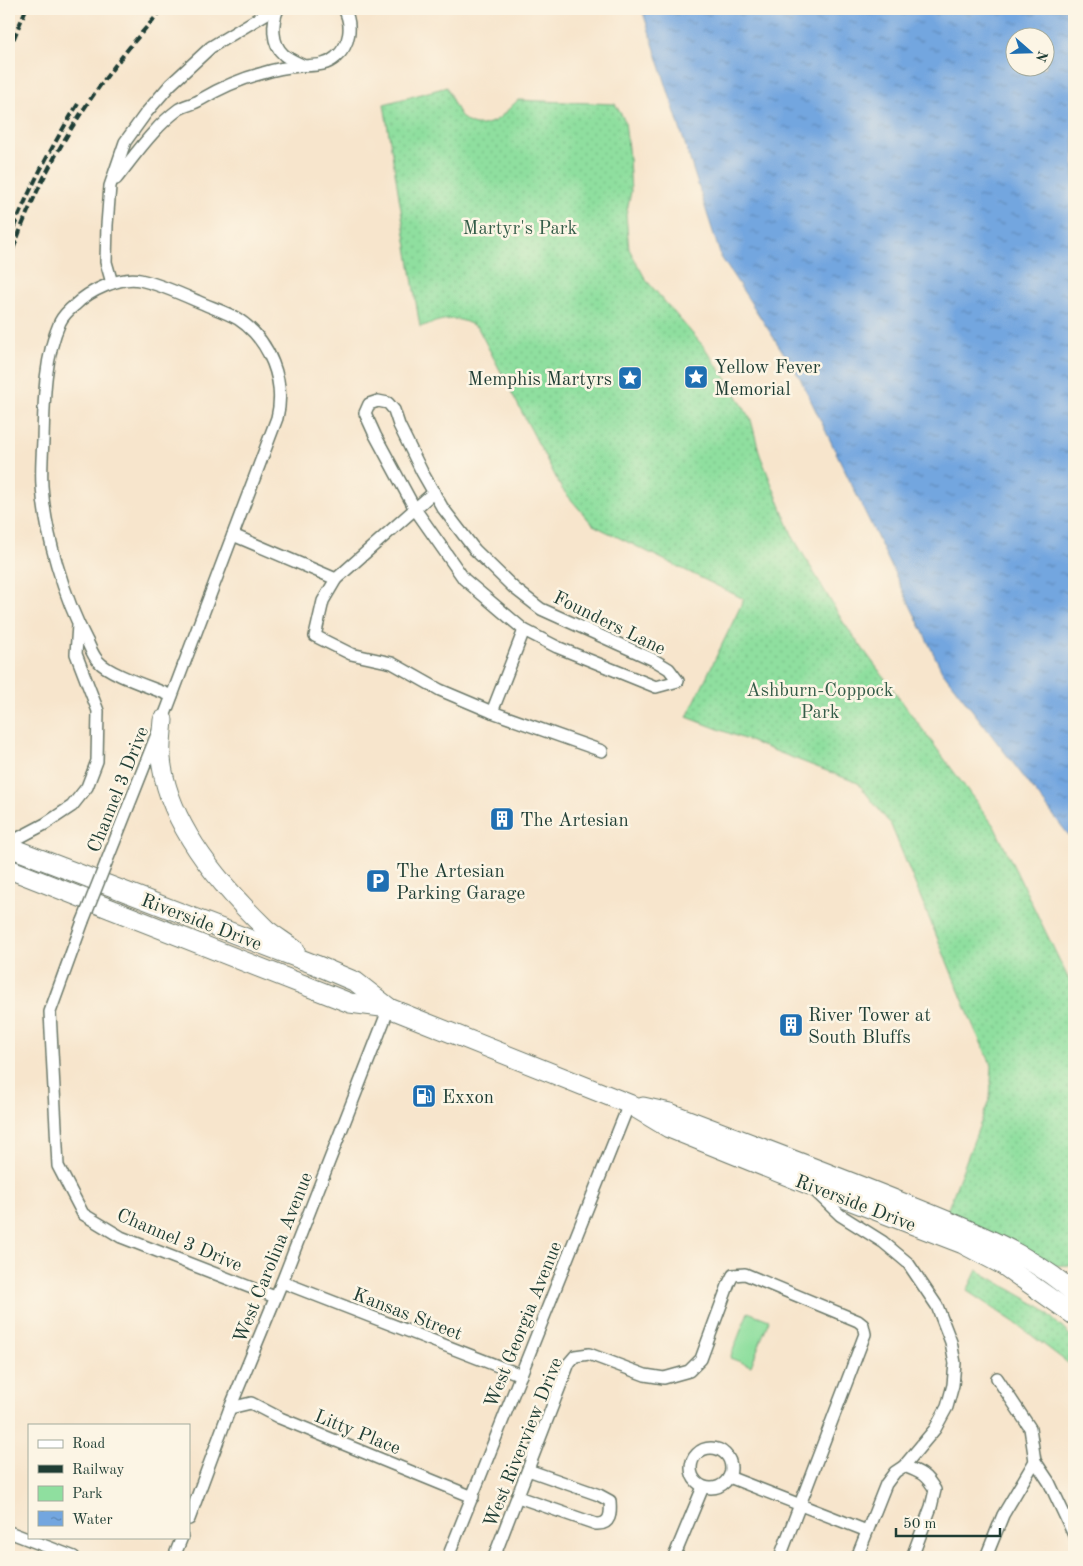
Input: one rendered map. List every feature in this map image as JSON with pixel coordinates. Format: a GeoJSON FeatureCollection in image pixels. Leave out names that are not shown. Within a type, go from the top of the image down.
{"type":"FeatureCollection","features":[{"type":"Feature","properties":{"kind":"main road"},"geometry":{"type":"LineString","coordinates":[[163,720],[161,757],[168,790],[185,829],[230,893],[269,931],[316,965]]}},
{"type":"Feature","properties":{"kind":"main road","name":"Riverside Drive"},"geometry":{"type":"LineString","coordinates":[[9,847],[316,965],[356,982],[389,1008]]}},
{"type":"Feature","properties":{"kind":"main road","name":"Riverside Drive"},"geometry":{"type":"LineString","coordinates":[[9,869],[350,1003],[389,1008],[629,1104],[669,1128],[963,1244],[1003,1265],[1074,1316]]}},
{"type":"Feature","properties":{"kind":"main road","name":"Riverside Drive"},"geometry":{"type":"LineString","coordinates":[[629,1104],[670,1112],[934,1216],[1030,1261],[1074,1292]]}},
{"type":"Feature","properties":{"kind":"street"},"geometry":{"type":"LineString","coordinates":[[112,283],[106,262],[106,225],[110,186],[125,142],[170,85],[211,47],[274,9]]}},
{"type":"Feature","properties":{"kind":"street"},"geometry":{"type":"LineString","coordinates":[[278,9],[274,18],[275,42],[283,54],[302,66]]}},
{"type":"Feature","properties":{"kind":"street"},"geometry":{"type":"LineString","coordinates":[[110,186],[154,132],[180,109],[232,83],[263,73],[327,63],[346,44],[349,20],[344,9]]}},
{"type":"Feature","properties":{"kind":"street","name":"Channel 3 Drive"},"geometry":{"type":"LineString","coordinates":[[172,696],[114,672],[98,661],[78,624],[51,544],[42,486],[44,418],[49,362],[53,342],[61,320],[91,292],[112,283],[138,280],[182,294],[237,318],[248,326],[274,365],[280,390],[280,404],[233,535],[163,720],[83,921],[50,1012],[58,1166],[83,1214],[130,1240],[275,1297]]}},
{"type":"Feature","properties":{"kind":"street","name":"Founders Lane"},"geometry":{"type":"LineString","coordinates":[[378,400],[388,403],[394,410],[399,425],[418,464],[442,507],[475,550],[514,588],[542,609],[654,660],[669,669],[678,681],[656,687],[557,648],[524,630],[464,579],[415,508],[365,413],[369,404],[378,400]]}},
{"type":"Feature","properties":{"kind":"street"},"geometry":{"type":"LineString","coordinates":[[434,492],[336,579],[323,601],[315,636],[351,654],[392,662],[440,690],[492,712],[602,751]]}},
{"type":"Feature","properties":{"kind":"street"},"geometry":{"type":"LineString","coordinates":[[233,535],[336,579]]}},
{"type":"Feature","properties":{"kind":"street"},"geometry":{"type":"LineString","coordinates":[[9,843],[45,824],[72,806],[87,787],[97,762],[98,711],[76,654],[78,624]]}},
{"type":"Feature","properties":{"kind":"street"},"geometry":{"type":"LineString","coordinates":[[492,712],[524,630]]}},
{"type":"Feature","properties":{"kind":"street","name":"West Carolina Avenue"},"geometry":{"type":"LineString","coordinates":[[190,1516],[230,1408],[282,1282],[389,1008]]}},
{"type":"Feature","properties":{"kind":"street","name":"West Georgia Avenue"},"geometry":{"type":"LineString","coordinates":[[448,1557],[629,1104]]}},
{"type":"Feature","properties":{"kind":"street"},"geometry":{"type":"LineString","coordinates":[[810,1185],[840,1215],[883,1242],[908,1263],[937,1306],[951,1342],[955,1364],[953,1385],[947,1407],[935,1429],[886,1484],[857,1557]]}},
{"type":"Feature","properties":{"kind":"street","name":"West Riverview Drive"},"geometry":{"type":"LineString","coordinates":[[494,1557],[569,1363],[575,1356],[589,1354],[645,1375],[664,1378],[689,1371],[701,1359],[733,1275],[745,1274],[858,1322],[862,1325],[865,1334],[801,1505]]}},
{"type":"Feature","properties":{"kind":"street","name":"Kansas Street"},"geometry":{"type":"LineString","coordinates":[[282,1282],[521,1376]]}},
{"type":"Feature","properties":{"kind":"street"},"geometry":{"type":"LineString","coordinates":[[997,1378],[1030,1428],[1035,1461],[1049,1482],[1074,1536]]}},
{"type":"Feature","properties":{"kind":"street","name":"Litty Place"},"geometry":{"type":"LineString","coordinates":[[230,1408],[251,1403],[280,1418],[473,1497]]}},
{"type":"Feature","properties":{"kind":"street"},"geometry":{"type":"LineString","coordinates":[[710,1449],[722,1452],[730,1464],[729,1477],[718,1487],[703,1487],[693,1478],[691,1471],[694,1458],[703,1450],[710,1449]]}},
{"type":"Feature","properties":{"kind":"street"},"geometry":{"type":"LineString","coordinates":[[986,1557],[1003,1515],[1035,1461]]}},
{"type":"Feature","properties":{"kind":"street"},"geometry":{"type":"LineString","coordinates":[[904,1466],[921,1472],[930,1480],[935,1490],[931,1507],[912,1557]]}},
{"type":"Feature","properties":{"kind":"street"},"geometry":{"type":"LineString","coordinates":[[518,1497],[596,1524],[608,1521],[611,1513],[610,1501],[599,1495],[528,1470]]}},
{"type":"Feature","properties":{"kind":"street"},"geometry":{"type":"LineString","coordinates":[[729,1477],[867,1530]]}},
{"type":"Feature","properties":{"kind":"street"},"geometry":{"type":"LineString","coordinates":[[674,1557],[703,1487]]}},
{"type":"Feature","properties":{"kind":"street"},"geometry":{"type":"LineString","coordinates":[[780,1557],[801,1505]]}},
{"type":"Feature","properties":{"kind":"street"},"geometry":{"type":"LineString","coordinates":[[9,1532],[74,1557]]}},
{"type":"Feature","properties":{"kind":"street"},"geometry":{"type":"LineString","coordinates":[[174,1557],[182,1538]]}},
{"type":"Feature","properties":{"kind":"green space"},"geometry":{"type":"Polygon","coordinates":[[[447,87],[461,116],[473,124],[481,125],[494,121],[518,100],[615,104],[625,121],[631,192],[626,215],[629,249],[646,280],[704,347],[730,384],[751,420],[760,455],[793,537],[843,622],[994,826],[1071,984],[1074,994],[1074,1265],[1050,1266],[947,1211],[990,1098],[992,1066],[975,1030],[891,825],[858,783],[687,717],[744,599],[593,525],[562,489],[478,328],[456,319],[443,320],[420,327],[384,104],[447,87]]]}},
{"type":"Feature","properties":{"kind":"green space"},"geometry":{"type":"Polygon","coordinates":[[[977,1270],[1039,1306],[1074,1339],[1074,1370],[1068,1363],[1014,1322],[967,1291],[977,1270]]]}},
{"type":"Feature","properties":{"kind":"green space"},"geometry":{"type":"Polygon","coordinates":[[[748,1312],[769,1320],[751,1366],[730,1358],[748,1312]]]}},
{"type":"Feature","properties":{"kind":"water"},"geometry":{"type":"Polygon","coordinates":[[[642,9],[1074,9],[1074,842],[942,671],[800,378],[721,257],[642,9]]]}},
{"type":"Feature","properties":{"kind":"railway"},"geometry":{"type":"LineString","coordinates":[[9,50],[26,9]]}},
{"type":"Feature","properties":{"kind":"railway"},"geometry":{"type":"LineString","coordinates":[[9,260],[24,220],[43,180],[72,128],[88,102],[124,54],[163,9]]}},
{"type":"Feature","properties":{"kind":"railway"},"geometry":{"type":"LineString","coordinates":[[9,239],[40,170],[78,104]]}},
{"type":"Feature","properties":{"kind":"place","name":"Yellow Fever Memorial"},"geometry":{"type":"Point","coordinates":[696,377]}},
{"type":"Feature","properties":{"kind":"place","name":"Memphis Martyrs"},"geometry":{"type":"Point","coordinates":[630,378]}},
{"type":"Feature","properties":{"kind":"place","name":"The Artesian"},"geometry":{"type":"Point","coordinates":[502,819]}},
{"type":"Feature","properties":{"kind":"place","name":"The Artesian Parking Garage"},"geometry":{"type":"Point","coordinates":[378,881]}},
{"type":"Feature","properties":{"kind":"place","name":"River Tower at South Bluffs"},"geometry":{"type":"Point","coordinates":[791,1025]}},
{"type":"Feature","properties":{"kind":"place","name":"Exxon"},"geometry":{"type":"Point","coordinates":[424,1096]}},
{"type":"Feature","properties":{"kind":"park label","name":"Martyr's Park"},"geometry":{"type":"Point","coordinates":[520,227]}},
{"type":"Feature","properties":{"kind":"park label","name":"Ashburn-Coppock Park"},"geometry":{"type":"Point","coordinates":[820,700]}}]}
